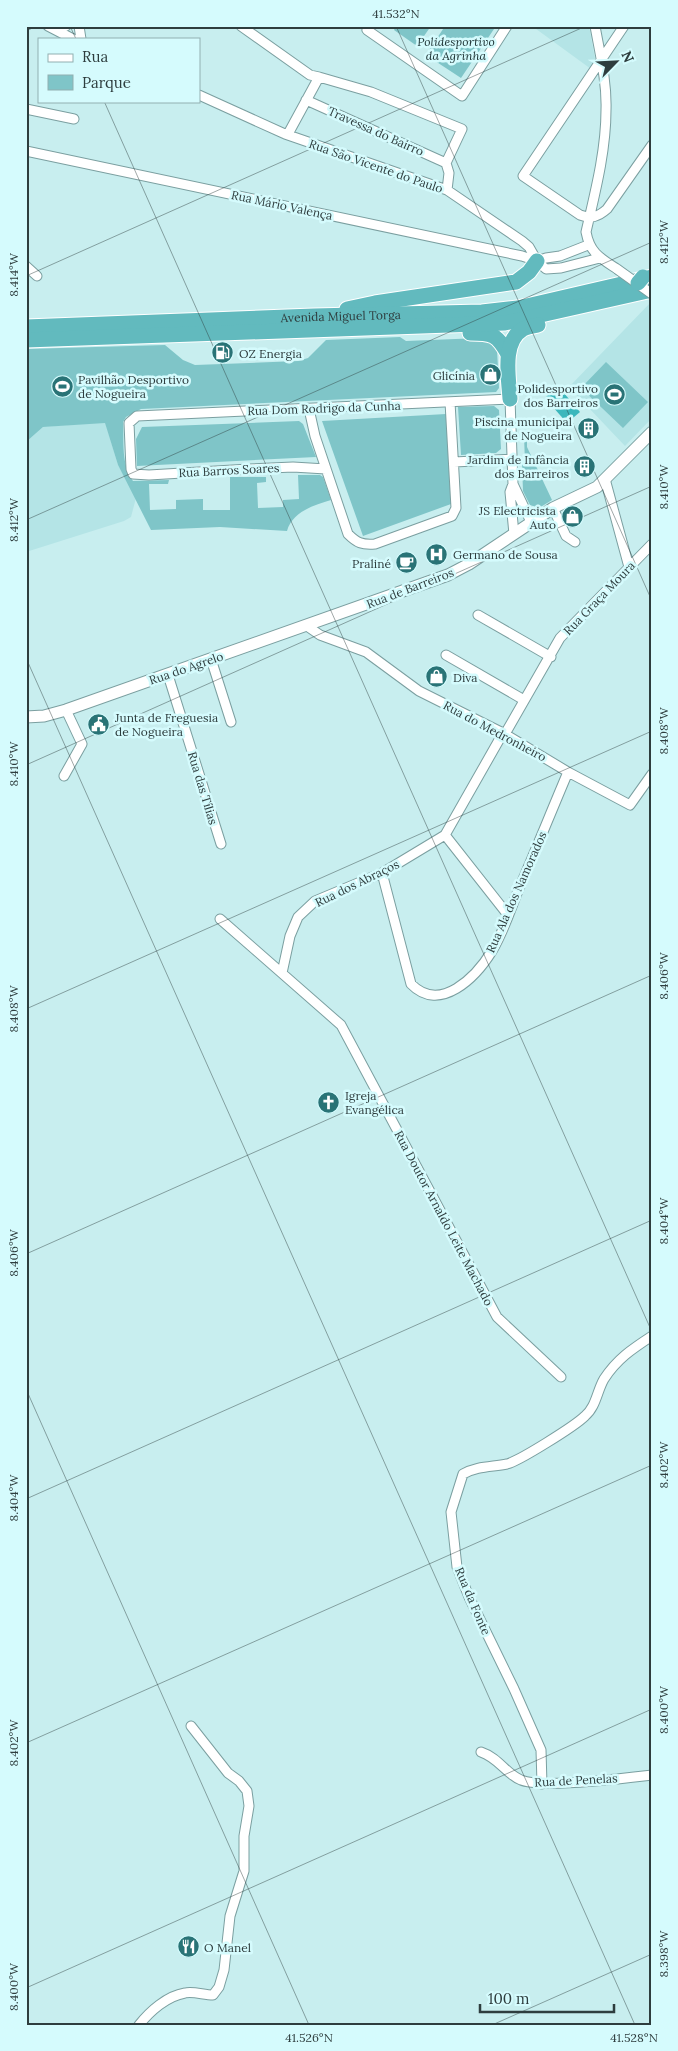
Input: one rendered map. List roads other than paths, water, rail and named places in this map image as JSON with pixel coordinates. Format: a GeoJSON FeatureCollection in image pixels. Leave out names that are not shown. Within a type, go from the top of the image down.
{"type":"FeatureCollection","features":[{"type":"Feature","properties":{"kind":"highway"},"geometry":{"type":"LineString","coordinates":[[314,316],[375,303],[516,282],[529,272],[537,261]]}},
{"type":"Feature","properties":{"kind":"highway","name":"Avenida Miguel Torga"},"geometry":{"type":"LineString","coordinates":[[26,327],[502,311],[646,280]]}},
{"type":"Feature","properties":{"kind":"highway","name":"Avenida Miguel Torga"},"geometry":{"type":"LineString","coordinates":[[26,340],[505,323],[621,297],[646,280]]}},
{"type":"Feature","properties":{"kind":"highway"},"geometry":{"type":"LineString","coordinates":[[510,399],[508,354],[517,333],[524,328],[566,317],[585,305]]}},
{"type":"Feature","properties":{"kind":"highway"},"geometry":{"type":"LineString","coordinates":[[408,327],[421,335],[485,333],[497,336],[508,354]]}},
{"type":"Feature","properties":{"kind":"street"},"geometry":{"type":"LineString","coordinates":[[48,26],[71,38]]}},
{"type":"Feature","properties":{"kind":"street"},"geometry":{"type":"LineString","coordinates":[[241,26],[310,75],[372,92],[462,129],[446,163],[449,173],[448,190]]}},
{"type":"Feature","properties":{"kind":"street"},"geometry":{"type":"LineString","coordinates":[[368,28],[462,96],[507,26]]}},
{"type":"Feature","properties":{"kind":"street"},"geometry":{"type":"LineString","coordinates":[[595,26],[601,59],[606,111],[602,155],[586,232],[588,245],[600,258],[617,269],[646,280],[652,294]]}},
{"type":"Feature","properties":{"kind":"street"},"geometry":{"type":"LineString","coordinates":[[624,26],[523,176],[580,215],[589,218],[601,214],[607,209],[652,144]]}},
{"type":"Feature","properties":{"kind":"street"},"geometry":{"type":"LineString","coordinates":[[288,134],[319,76]]}},
{"type":"Feature","properties":{"kind":"street","name":"Rua São Vicente do Paulo"},"geometry":{"type":"LineString","coordinates":[[200,95],[288,134],[448,190],[529,246],[537,261]]}},
{"type":"Feature","properties":{"kind":"street","name":"Travessa do Bairro"},"geometry":{"type":"LineString","coordinates":[[306,100],[446,163]]}},
{"type":"Feature","properties":{"kind":"street"},"geometry":{"type":"LineString","coordinates":[[26,109],[74,119]]}},
{"type":"Feature","properties":{"kind":"street","name":"Rua Mário Valença"},"geometry":{"type":"LineString","coordinates":[[26,151],[522,256],[537,261],[546,269],[554,270],[600,258]]}},
{"type":"Feature","properties":{"kind":"street"},"geometry":{"type":"LineString","coordinates":[[537,261],[560,256],[588,245]]}},
{"type":"Feature","properties":{"kind":"street"},"geometry":{"type":"LineString","coordinates":[[26,266],[37,276]]}},
{"type":"Feature","properties":{"kind":"street"},"geometry":{"type":"LineString","coordinates":[[510,399],[513,484],[510,492],[514,534]]}},
{"type":"Feature","properties":{"kind":"street","name":"Rua Dom Rodrigo da Cunha"},"geometry":{"type":"LineString","coordinates":[[133,474],[130,469],[128,429],[129,423],[137,416],[510,399]]}},
{"type":"Feature","properties":{"kind":"street"},"geometry":{"type":"LineString","coordinates":[[309,409],[326,469],[348,534],[354,541],[363,545],[375,544],[452,516],[456,508],[450,402]]}},
{"type":"Feature","properties":{"kind":"street","name":"Rua de Barreiros"},"geometry":{"type":"LineString","coordinates":[[307,626],[448,575],[469,564],[552,508],[589,491],[605,479],[652,432]]}},
{"type":"Feature","properties":{"kind":"street"},"geometry":{"type":"LineString","coordinates":[[454,462],[512,459]]}},
{"type":"Feature","properties":{"kind":"street","name":"Rua Barros Soares"},"geometry":{"type":"LineString","coordinates":[[133,474],[149,475],[293,467],[326,469]]}},
{"type":"Feature","properties":{"kind":"street"},"geometry":{"type":"LineString","coordinates":[[605,479],[629,567]]}},
{"type":"Feature","properties":{"kind":"street"},"geometry":{"type":"LineString","coordinates":[[513,484],[532,522]]}},
{"type":"Feature","properties":{"kind":"street"},"geometry":{"type":"LineString","coordinates":[[552,508],[566,536],[575,542]]}},
{"type":"Feature","properties":{"kind":"street","name":"Rua Graça Moura"},"geometry":{"type":"LineString","coordinates":[[504,734],[551,657],[560,638],[652,544]]}},
{"type":"Feature","properties":{"kind":"street"},"geometry":{"type":"LineString","coordinates":[[478,615],[551,657]]}},
{"type":"Feature","properties":{"kind":"street"},"geometry":{"type":"LineString","coordinates":[[321,621],[328,637]]}},
{"type":"Feature","properties":{"kind":"street","name":"Rua do Medronheiro"},"geometry":{"type":"LineString","coordinates":[[307,626],[320,635],[366,652],[418,691],[504,734],[568,772],[630,805],[652,774]]}},
{"type":"Feature","properties":{"kind":"street","name":"Rua do Agrelo"},"geometry":{"type":"LineString","coordinates":[[26,717],[44,716],[66,710],[307,626]]}},
{"type":"Feature","properties":{"kind":"street"},"geometry":{"type":"LineString","coordinates":[[446,655],[524,700]]}},
{"type":"Feature","properties":{"kind":"street"},"geometry":{"type":"LineString","coordinates":[[211,659],[231,722]]}},
{"type":"Feature","properties":{"kind":"street","name":"Rua das Tílias"},"geometry":{"type":"LineString","coordinates":[[168,674],[221,844]]}},
{"type":"Feature","properties":{"kind":"street"},"geometry":{"type":"LineString","coordinates":[[64,776],[82,744],[66,710]]}},
{"type":"Feature","properties":{"kind":"street","name":"Rua dos Abraços"},"geometry":{"type":"LineString","coordinates":[[282,973],[290,936],[298,917],[315,902],[382,873],[445,835],[504,734]]}},
{"type":"Feature","properties":{"kind":"street","name":"Rua Ala dos Namorados"},"geometry":{"type":"LineString","coordinates":[[382,873],[411,984],[416,990],[430,996],[445,995],[466,982],[492,951],[568,772]]}},
{"type":"Feature","properties":{"kind":"street"},"geometry":{"type":"LineString","coordinates":[[445,835],[508,915]]}},
{"type":"Feature","properties":{"kind":"street","name":"Rua Doutor Arnaldo Leite Machado"},"geometry":{"type":"LineString","coordinates":[[220,919],[341,1025],[497,1317],[561,1377]]}},
{"type":"Feature","properties":{"kind":"street","name":"Rua da Fonte"},"geometry":{"type":"LineString","coordinates":[[542,1784],[541,1750],[514,1689],[469,1597],[457,1567],[451,1512],[463,1474],[472,1469],[508,1464],[568,1429],[587,1415],[604,1381],[619,1359],[652,1336]]}},
{"type":"Feature","properties":{"kind":"street"},"geometry":{"type":"LineString","coordinates":[[139,2025],[155,2009],[176,1996],[187,1992],[199,1995],[213,1995],[219,1986],[224,1970],[230,1916],[244,1871],[244,1836],[248,1806],[247,1791],[240,1781],[228,1773],[191,1726]]}},
{"type":"Feature","properties":{"kind":"street","name":"Rua de Penelas"},"geometry":{"type":"LineString","coordinates":[[481,1752],[490,1756],[514,1777],[542,1784],[652,1775]]}},
{"type":"Feature","properties":{"kind":"place","name":"OZ Energia"},"geometry":{"type":"Point","coordinates":[223,353]}},
{"type":"Feature","properties":{"kind":"place","name":"Glicínia"},"geometry":{"type":"Point","coordinates":[491,375]}},
{"type":"Feature","properties":{"kind":"place","name":"Pavilhão Desportivo de Nogueira"},"geometry":{"type":"Point","coordinates":[62,386]}},
{"type":"Feature","properties":{"kind":"place","name":"Polidesportivo dos Barreiros"},"geometry":{"type":"Point","coordinates":[614,395]}},
{"type":"Feature","properties":{"kind":"place","name":"Piscina municipal de Nogueira"},"geometry":{"type":"Point","coordinates":[588,428]}},
{"type":"Feature","properties":{"kind":"place","name":"Jardim de Infância dos Barreiros"},"geometry":{"type":"Point","coordinates":[585,466]}},
{"type":"Feature","properties":{"kind":"place","name":"JS Electricista Auto"},"geometry":{"type":"Point","coordinates":[572,517]}},
{"type":"Feature","properties":{"kind":"place","name":"Germano de Sousa"},"geometry":{"type":"Point","coordinates":[437,554]}},
{"type":"Feature","properties":{"kind":"place","name":"Praliné"},"geometry":{"type":"Point","coordinates":[407,563]}},
{"type":"Feature","properties":{"kind":"place","name":"Diva"},"geometry":{"type":"Point","coordinates":[437,677]}},
{"type":"Feature","properties":{"kind":"place","name":"Junta de Freguesia de Nogueira"},"geometry":{"type":"Point","coordinates":[99,724]}},
{"type":"Feature","properties":{"kind":"place","name":"Igreja Evangélica"},"geometry":{"type":"Point","coordinates":[329,1102]}},
{"type":"Feature","properties":{"kind":"place","name":"O Manel"},"geometry":{"type":"Point","coordinates":[188,1947]}},
{"type":"Feature","properties":{"kind":"park label","name":"Polidesportivo da Agrinha"},"geometry":{"type":"Point","coordinates":[456,48]}}]}
